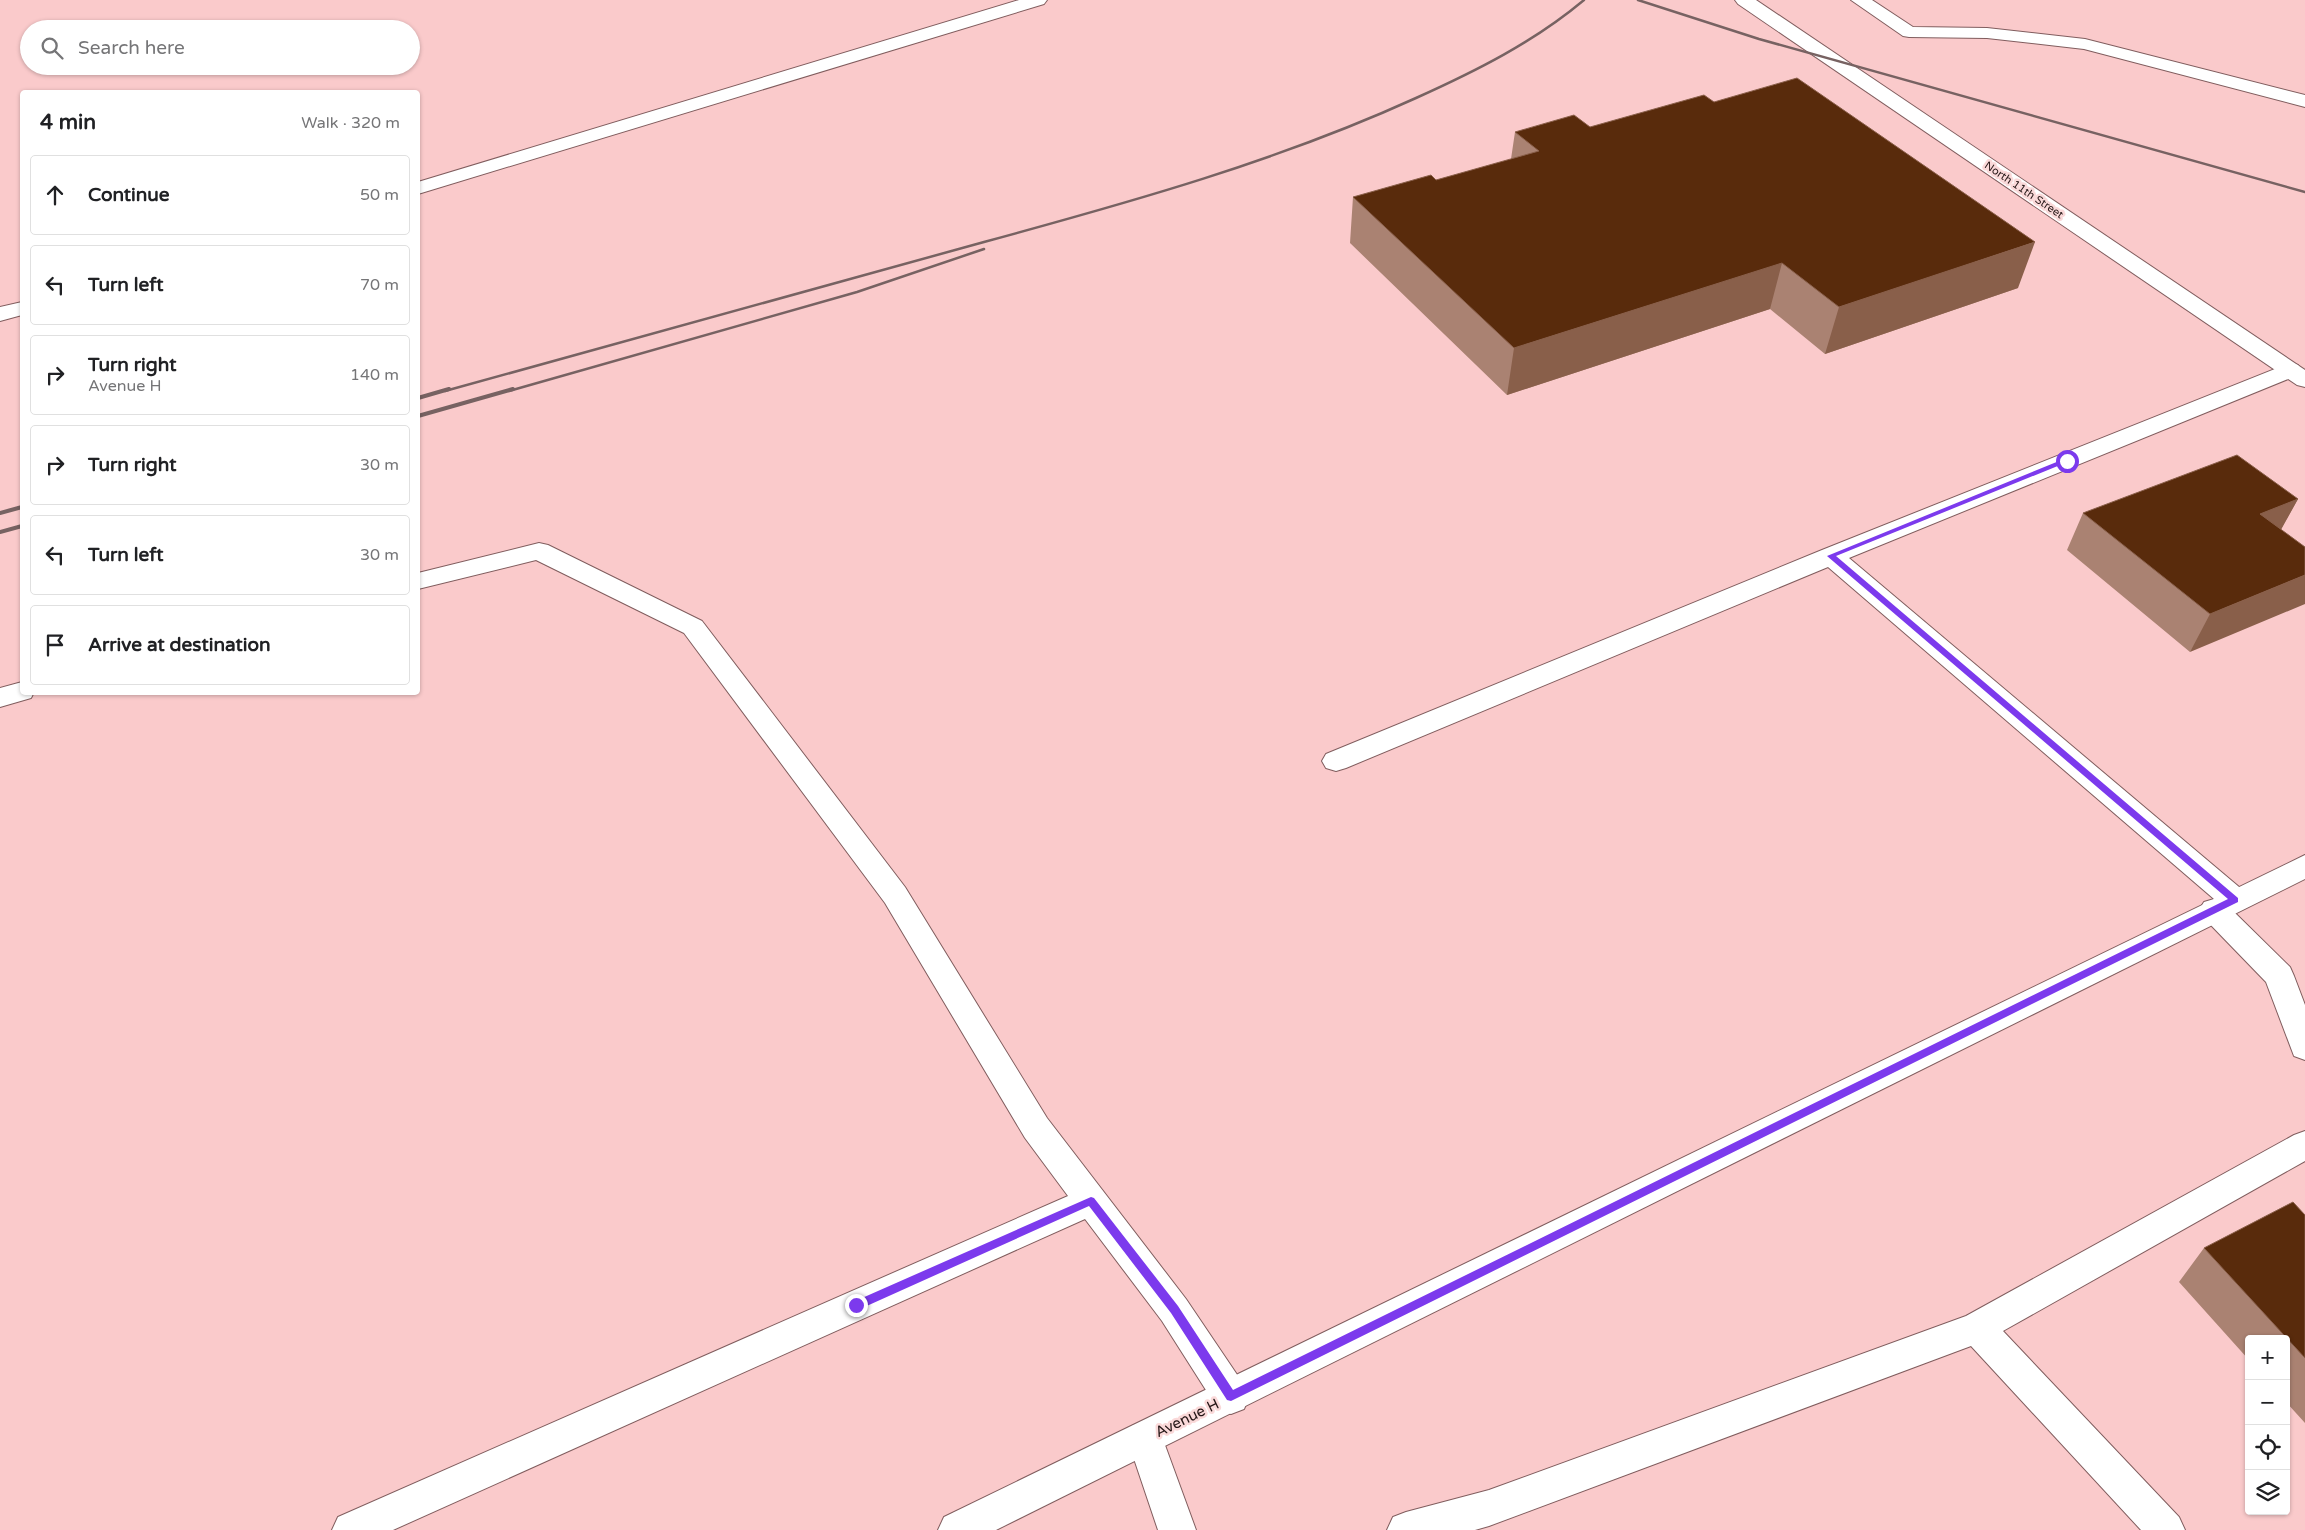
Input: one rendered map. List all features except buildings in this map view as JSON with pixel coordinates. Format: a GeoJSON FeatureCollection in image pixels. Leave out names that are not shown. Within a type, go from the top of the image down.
{"type":"FeatureCollection","features":[{"type":"Feature","properties":{"kind":"street"},"geometry":{"type":"LineString","coordinates":[[420,187],[1038,0]]}},
{"type":"Feature","properties":{"kind":"street","name":"North 11th Street"},"geometry":{"type":"LineString","coordinates":[[1744,0],[2298,375]]}},
{"type":"Feature","properties":{"kind":"street"},"geometry":{"type":"LineString","coordinates":[[1860,0],[1909,32],[1987,32],[2086,44],[2305,101]]}},
{"type":"Feature","properties":{"kind":"street"},"geometry":{"type":"LineString","coordinates":[[0,314],[20,309]]}},
{"type":"Feature","properties":{"kind":"street"},"geometry":{"type":"LineString","coordinates":[[1336,761],[1831,556],[2298,375]]}},
{"type":"Feature","properties":{"kind":"street"},"geometry":{"type":"LineString","coordinates":[[420,581],[539,551],[693,626],[895,895],[1036,1128],[1174,1310],[1231,1396]]}},
{"type":"Feature","properties":{"kind":"street"},"geometry":{"type":"LineString","coordinates":[[1831,556],[2224,905],[2278,976],[2305,1047]]}},
{"type":"Feature","properties":{"kind":"street"},"geometry":{"type":"LineString","coordinates":[[0,698],[20,692]]}},
{"type":"Feature","properties":{"kind":"street","name":"Avenue H"},"geometry":{"type":"LineString","coordinates":[[957,1530],[2305,866]]}},
{"type":"Feature","properties":{"kind":"street"},"geometry":{"type":"LineString","coordinates":[[1406,1530],[1489,1508],[1977,1328],[2305,1145]]}},
{"type":"Feature","properties":{"kind":"street"},"geometry":{"type":"LineString","coordinates":[[351,1530],[1091,1201]]}},
{"type":"Feature","properties":{"kind":"street"},"geometry":{"type":"LineString","coordinates":[[1977,1328],[2166,1530]]}},
{"type":"Feature","properties":{"kind":"street"},"geometry":{"type":"LineString","coordinates":[[1146,1438],[1177,1530]]}},
{"type":"Feature","properties":{"kind":"shaded area"},"geometry":{"type":"Polygon","coordinates":[[[0,0],[2305,0],[2305,1530],[0,1530],[0,0]]]}},
{"type":"Feature","properties":{"kind":"railway"},"geometry":{"type":"LineString","coordinates":[[445,391],[1094,211],[1257,161],[1364,121],[1461,77],[1525,42],[1584,0]]}},
{"type":"Feature","properties":{"kind":"railway"},"geometry":{"type":"LineString","coordinates":[[1638,0],[1759,39],[2305,192]]}},
{"type":"Feature","properties":{"kind":"railway"},"geometry":{"type":"LineString","coordinates":[[509,391],[857,292],[984,249]]}},
{"type":"Feature","properties":{"kind":"railway"},"geometry":{"type":"LineString","coordinates":[[420,397],[449,389]]}},
{"type":"Feature","properties":{"kind":"railway"},"geometry":{"type":"LineString","coordinates":[[420,415],[513,389]]}},
{"type":"Feature","properties":{"kind":"railway"},"geometry":{"type":"LineString","coordinates":[[0,513],[20,508]]}},
{"type":"Feature","properties":{"kind":"railway"},"geometry":{"type":"LineString","coordinates":[[0,532],[20,527]]}},
{"type":"Feature","properties":{"kind":"route"},"geometry":{"type":"LineString","coordinates":[[856,1305],[1091,1201],[1174,1310],[1231,1396],[2235,900],[1831,556],[2067,461]]}}]}
